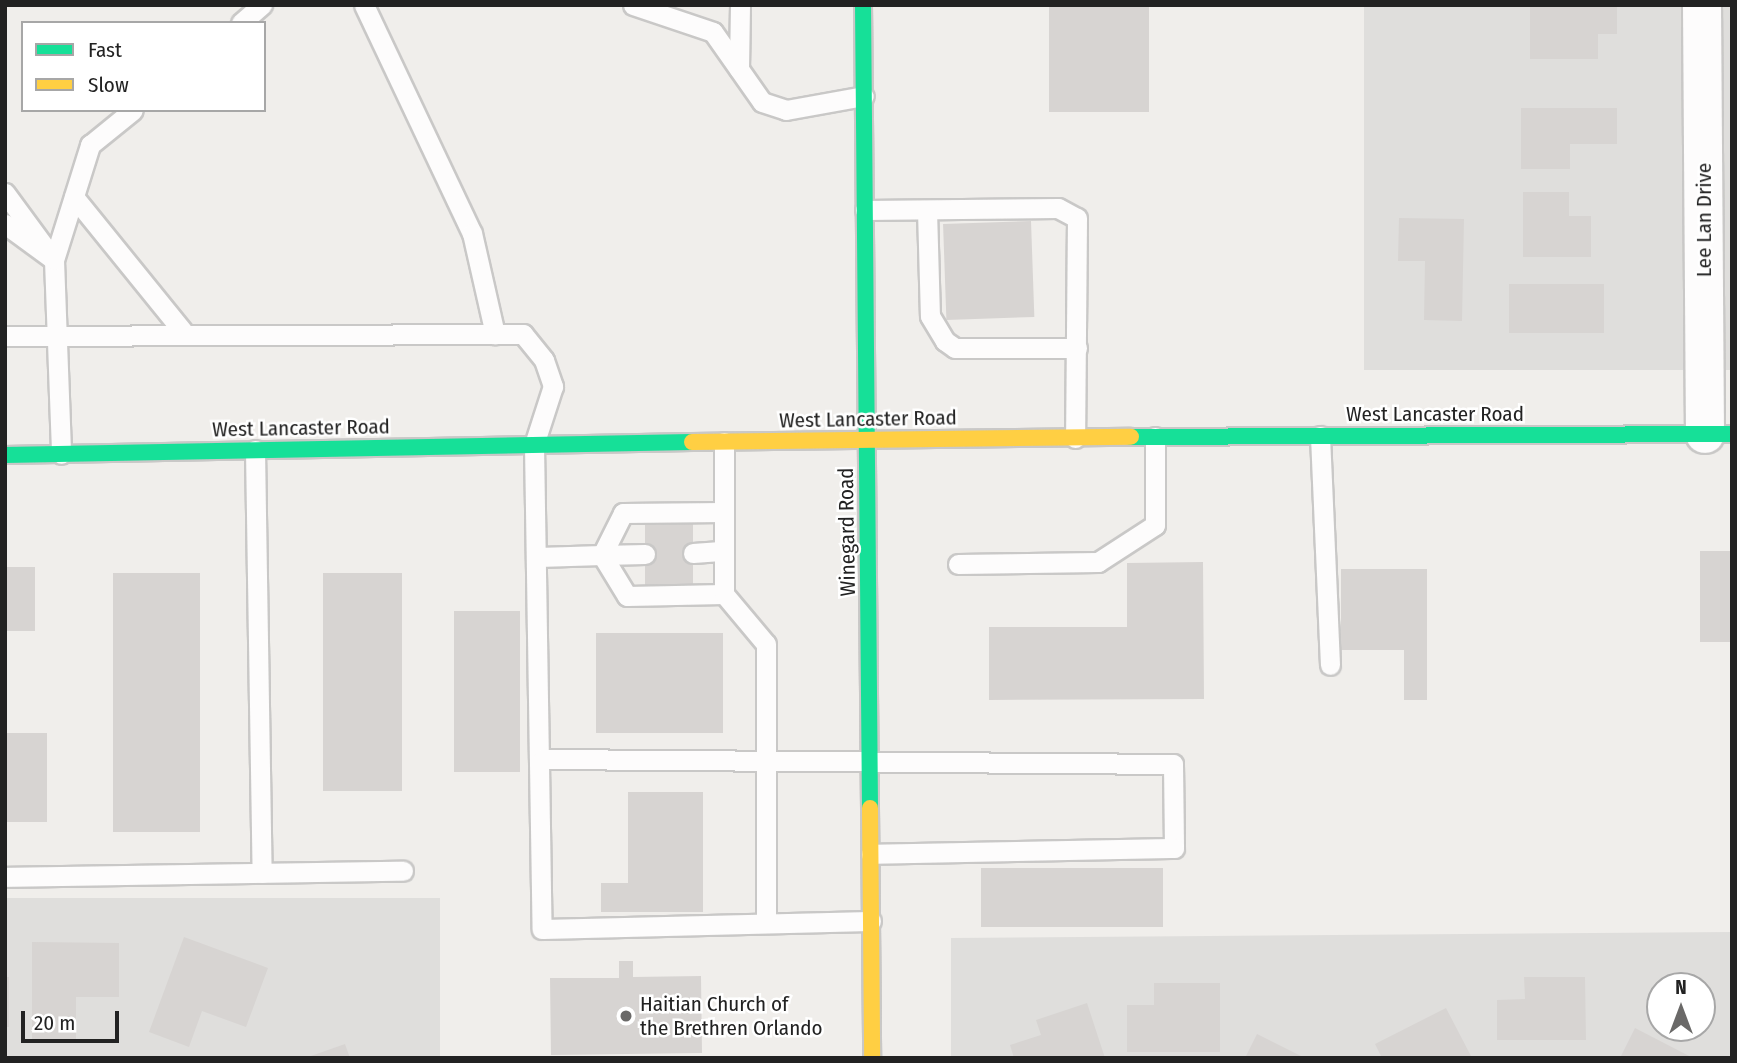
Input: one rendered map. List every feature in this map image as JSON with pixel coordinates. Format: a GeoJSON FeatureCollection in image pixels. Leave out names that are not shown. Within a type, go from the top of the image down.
{"type":"FeatureCollection","features":[{"type":"Feature","properties":{"kind":"street","name":"Winegard Road"},"geometry":{"type":"LineString","coordinates":[[863,5],[872,759],[872,1058]]}},
{"type":"Feature","properties":{"kind":"street","name":"Lee Lan Drive"},"geometry":{"type":"LineString","coordinates":[[1702,5],[1719,434]]}},
{"type":"Feature","properties":{"kind":"street","name":"West Lancaster Road"},"geometry":{"type":"LineString","coordinates":[[5,455],[867,439],[1719,434]]}},
{"type":"Feature","properties":{"kind":"lane"},"geometry":{"type":"LineString","coordinates":[[243,21],[262,5]]}},
{"type":"Feature","properties":{"kind":"lane"},"geometry":{"type":"LineString","coordinates":[[364,5],[472,233],[495,334]]}},
{"type":"Feature","properties":{"kind":"lane"},"geometry":{"type":"LineString","coordinates":[[633,5],[713,32],[762,102],[786,110],[864,96]]}},
{"type":"Feature","properties":{"kind":"lane"},"geometry":{"type":"LineString","coordinates":[[739,69],[740,5]]}},
{"type":"Feature","properties":{"kind":"lane"},"geometry":{"type":"LineString","coordinates":[[61,454],[54,260],[90,145],[131,112]]}},
{"type":"Feature","properties":{"kind":"lane"},"geometry":{"type":"LineString","coordinates":[[5,193],[54,260]]}},
{"type":"Feature","properties":{"kind":"lane"},"geometry":{"type":"LineString","coordinates":[[74,197],[185,334]]}},
{"type":"Feature","properties":{"kind":"lane"},"geometry":{"type":"LineString","coordinates":[[865,211],[1058,208],[1077,218],[1075,438]]}},
{"type":"Feature","properties":{"kind":"lane"},"geometry":{"type":"LineString","coordinates":[[927,210],[930,316],[945,341],[955,348],[1077,348]]}},
{"type":"Feature","properties":{"kind":"lane"},"geometry":{"type":"LineString","coordinates":[[5,224],[54,260]]}},
{"type":"Feature","properties":{"kind":"lane"},"geometry":{"type":"LineString","coordinates":[[5,336],[523,334],[544,359],[553,386],[534,445],[543,759],[542,929],[871,921]]}},
{"type":"Feature","properties":{"kind":"lane"},"geometry":{"type":"LineString","coordinates":[[1320,436],[1330,665]]}},
{"type":"Feature","properties":{"kind":"lane"},"geometry":{"type":"LineString","coordinates":[[958,564],[1098,562],[1155,525],[1156,437]]}},
{"type":"Feature","properties":{"kind":"lane"},"geometry":{"type":"LineString","coordinates":[[724,442],[724,594],[766,644],[766,923]]}},
{"type":"Feature","properties":{"kind":"lane"},"geometry":{"type":"LineString","coordinates":[[255,450],[262,873]]}},
{"type":"Feature","properties":{"kind":"lane"},"geometry":{"type":"LineString","coordinates":[[602,555],[623,513],[724,512]]}},
{"type":"Feature","properties":{"kind":"lane"},"geometry":{"type":"LineString","coordinates":[[693,553],[724,551]]}},
{"type":"Feature","properties":{"kind":"lane"},"geometry":{"type":"LineString","coordinates":[[538,558],[645,554]]}},
{"type":"Feature","properties":{"kind":"lane"},"geometry":{"type":"LineString","coordinates":[[602,555],[627,596],[724,594]]}},
{"type":"Feature","properties":{"kind":"lane"},"geometry":{"type":"LineString","coordinates":[[543,759],[872,759],[1173,764],[1174,848],[871,854]]}},
{"type":"Feature","properties":{"kind":"lane"},"geometry":{"type":"LineString","coordinates":[[5,877],[403,871]]}},
{"type":"Feature","properties":{"kind":"shaded area"},"geometry":{"type":"Polygon","coordinates":[[[1364,5],[1732,5],[1732,370],[1364,370],[1364,5]]]}},
{"type":"Feature","properties":{"kind":"shaded area"},"geometry":{"type":"Polygon","coordinates":[[[5,898],[440,898],[440,1058],[5,1058],[5,898]]]}},
{"type":"Feature","properties":{"kind":"shaded area"},"geometry":{"type":"Polygon","coordinates":[[[1732,932],[1732,1058],[951,1058],[951,938],[1732,932]]]}},
{"type":"Feature","properties":{"kind":"building"},"geometry":{"type":"Polygon","coordinates":[[[1049,5],[1149,5],[1149,112],[1049,112],[1049,5]]]}},
{"type":"Feature","properties":{"kind":"building"},"geometry":{"type":"Polygon","coordinates":[[[1530,5],[1617,5],[1617,34],[1598,34],[1598,59],[1530,59],[1530,5]]]}},
{"type":"Feature","properties":{"kind":"building"},"geometry":{"type":"Polygon","coordinates":[[[1521,108],[1617,108],[1617,144],[1570,144],[1570,169],[1521,169],[1521,108]]]}},
{"type":"Feature","properties":{"kind":"building"},"geometry":{"type":"Polygon","coordinates":[[[1523,192],[1569,192],[1569,216],[1591,216],[1591,257],[1523,257],[1523,192]]]}},
{"type":"Feature","properties":{"kind":"building"},"geometry":{"type":"Polygon","coordinates":[[[1399,218],[1464,219],[1462,321],[1424,320],[1425,261],[1398,261],[1399,218]]]}},
{"type":"Feature","properties":{"kind":"building"},"geometry":{"type":"Polygon","coordinates":[[[1031,221],[1034,317],[946,320],[943,224],[1031,221]]]}},
{"type":"Feature","properties":{"kind":"building"},"geometry":{"type":"Polygon","coordinates":[[[1509,284],[1604,284],[1604,333],[1509,333],[1509,284]]]}},
{"type":"Feature","properties":{"kind":"building"},"geometry":{"type":"Polygon","coordinates":[[[645,521],[693,521],[693,588],[645,588],[645,521]]]}},
{"type":"Feature","properties":{"kind":"building"},"geometry":{"type":"Polygon","coordinates":[[[1700,551],[1732,551],[1732,642],[1700,642],[1700,551]]]}},
{"type":"Feature","properties":{"kind":"building"},"geometry":{"type":"Polygon","coordinates":[[[1203,562],[1204,699],[989,700],[989,627],[1127,627],[1127,563],[1203,562]]]}},
{"type":"Feature","properties":{"kind":"building"},"geometry":{"type":"Polygon","coordinates":[[[5,567],[35,567],[35,631],[5,631],[5,567]]]}},
{"type":"Feature","properties":{"kind":"building"},"geometry":{"type":"Polygon","coordinates":[[[1341,569],[1427,569],[1427,700],[1404,700],[1404,650],[1341,650],[1341,569]]]}},
{"type":"Feature","properties":{"kind":"building"},"geometry":{"type":"Polygon","coordinates":[[[113,573],[200,573],[200,832],[113,832],[113,573]]]}},
{"type":"Feature","properties":{"kind":"building"},"geometry":{"type":"Polygon","coordinates":[[[323,573],[402,573],[402,791],[323,791],[323,573]]]}},
{"type":"Feature","properties":{"kind":"building"},"geometry":{"type":"Polygon","coordinates":[[[454,611],[520,611],[520,772],[454,772],[454,611]]]}},
{"type":"Feature","properties":{"kind":"building"},"geometry":{"type":"Polygon","coordinates":[[[596,633],[723,633],[723,733],[596,733],[596,633]]]}},
{"type":"Feature","properties":{"kind":"building"},"geometry":{"type":"Polygon","coordinates":[[[5,733],[47,733],[47,822],[5,822],[5,733]]]}},
{"type":"Feature","properties":{"kind":"building"},"geometry":{"type":"Polygon","coordinates":[[[628,792],[703,792],[703,912],[601,912],[601,883],[628,883],[628,792]]]}},
{"type":"Feature","properties":{"kind":"building"},"geometry":{"type":"Polygon","coordinates":[[[981,868],[1163,868],[1163,927],[981,927],[981,868]]]}},
{"type":"Feature","properties":{"kind":"building"},"geometry":{"type":"Polygon","coordinates":[[[184,937],[268,968],[246,1027],[202,1011],[189,1047],[149,1032],[184,937]]]}},
{"type":"Feature","properties":{"kind":"building"},"geometry":{"type":"Polygon","coordinates":[[[32,942],[119,943],[119,997],[76,997],[76,1042],[32,1042],[32,942]]]}},
{"type":"Feature","properties":{"kind":"building","name":"Haitian Church of the Brethren Orlando"},"geometry":{"type":"Polygon","coordinates":[[[619,961],[633,961],[633,977],[701,976],[702,1053],[551,1055],[550,978],[619,978],[619,961]]]}},
{"type":"Feature","properties":{"kind":"building"},"geometry":{"type":"Polygon","coordinates":[[[5,977],[9,977],[9,1027],[5,1027],[5,977]]]}},
{"type":"Feature","properties":{"kind":"building"},"geometry":{"type":"Polygon","coordinates":[[[1524,977],[1585,977],[1586,1040],[1497,1040],[1497,1000],[1525,999],[1524,977]]]}},
{"type":"Feature","properties":{"kind":"building"},"geometry":{"type":"Polygon","coordinates":[[[1154,983],[1220,983],[1220,1052],[1127,1052],[1127,1005],[1154,1005],[1154,983]]]}},
{"type":"Feature","properties":{"kind":"building"},"geometry":{"type":"Polygon","coordinates":[[[1087,1003],[1105,1058],[1014,1058],[1010,1045],[1041,1035],[1036,1020],[1087,1003]]]}},
{"type":"Feature","properties":{"kind":"building"},"geometry":{"type":"Polygon","coordinates":[[[1446,1008],[1472,1058],[1382,1058],[1375,1044],[1446,1008]]]}},
{"type":"Feature","properties":{"kind":"building"},"geometry":{"type":"Polygon","coordinates":[[[1635,1028],[1646,1034],[1646,1042],[1662,1042],[1693,1058],[1620,1058],[1635,1028]]]}},
{"type":"Feature","properties":{"kind":"building"},"geometry":{"type":"Polygon","coordinates":[[[1257,1034],[1305,1058],[1245,1058],[1257,1034]]]}},
{"type":"Feature","properties":{"kind":"building"},"geometry":{"type":"Polygon","coordinates":[[[345,1044],[350,1058],[308,1058],[308,1057],[345,1044]]]}},
{"type":"Feature","properties":{"kind":"traffic: fast"},"geometry":{"type":"LineString","coordinates":[[863,5],[870,808]]}},
{"type":"Feature","properties":{"kind":"traffic: fast"},"geometry":{"type":"LineString","coordinates":[[1131,437],[1732,434]]}},
{"type":"Feature","properties":{"kind":"traffic: fast"},"geometry":{"type":"LineString","coordinates":[[5,455],[692,442]]}},
{"type":"Feature","properties":{"kind":"traffic: slow"},"geometry":{"type":"LineString","coordinates":[[692,442],[1131,437]]}},
{"type":"Feature","properties":{"kind":"traffic: slow"},"geometry":{"type":"LineString","coordinates":[[870,808],[872,1058]]}},
{"type":"Feature","properties":{"kind":"place","name":"Haitian Church of the Brethren Orlando"},"geometry":{"type":"Point","coordinates":[626,1016]}}]}
